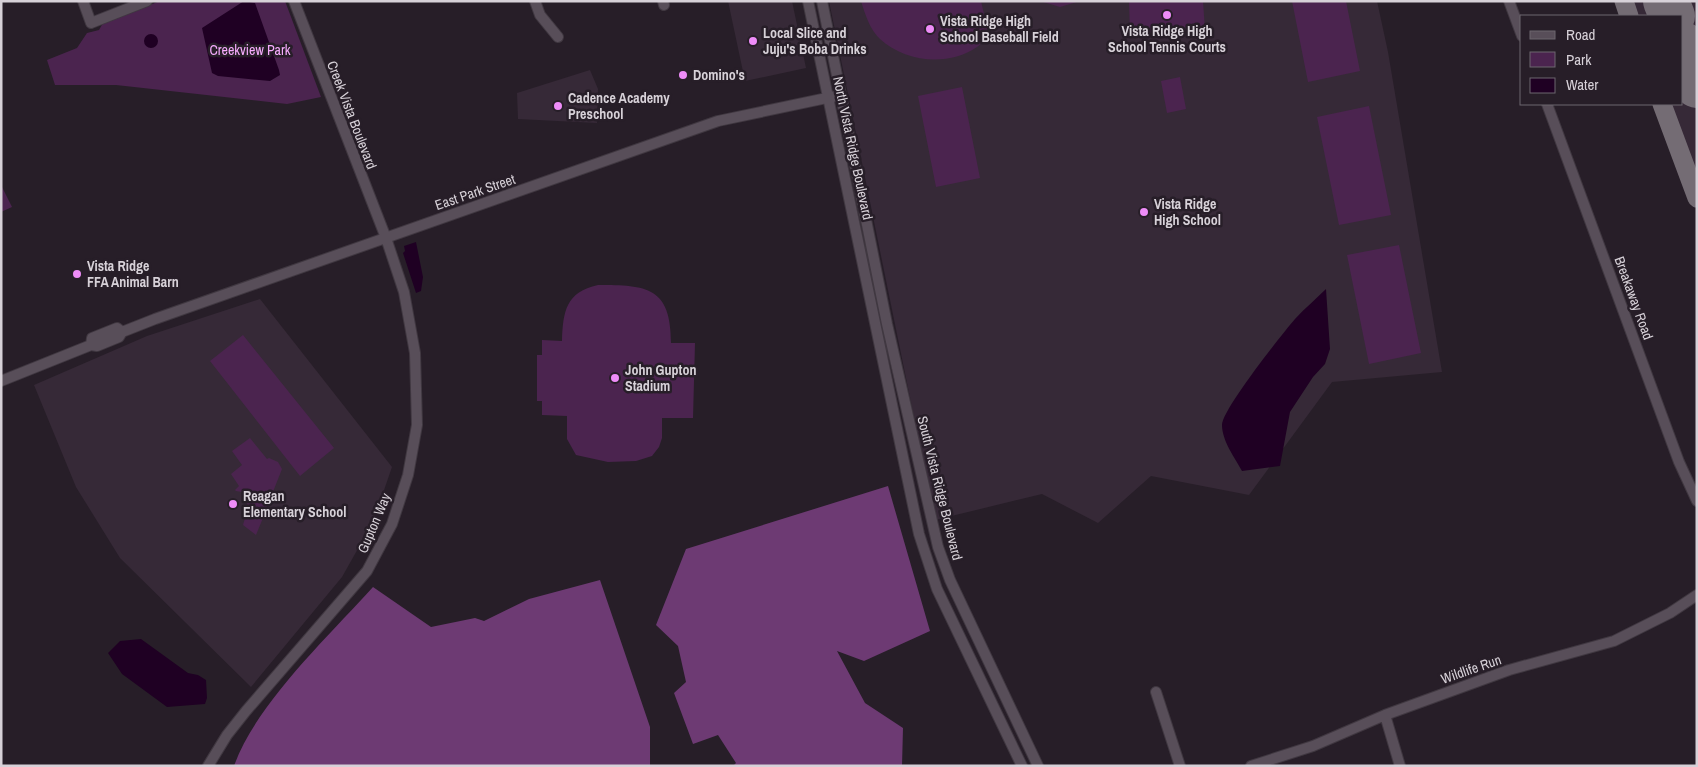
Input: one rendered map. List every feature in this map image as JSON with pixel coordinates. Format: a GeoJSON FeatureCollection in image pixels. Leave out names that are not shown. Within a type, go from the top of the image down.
{"type":"FeatureCollection","features":[{"type":"Feature","properties":{"kind":"street"},"geometry":{"type":"LineString","coordinates":[[83,1],[91,23],[147,1]]}},
{"type":"Feature","properties":{"kind":"street","name":"Creek Vista Boulevard"},"geometry":{"type":"LineString","coordinates":[[294,1],[386,238]]}},
{"type":"Feature","properties":{"kind":"street"},"geometry":{"type":"LineString","coordinates":[[535,1],[540,15],[558,37]]}},
{"type":"Feature","properties":{"kind":"street","name":"North Vista Ridge Boulevard"},"geometry":{"type":"LineString","coordinates":[[808,1],[864,271]]}},
{"type":"Feature","properties":{"kind":"street","name":"North Vista Ridge Boulevard"},"geometry":{"type":"LineString","coordinates":[[822,1],[874,259]]}},
{"type":"Feature","properties":{"kind":"street"},"geometry":{"type":"LineString","coordinates":[[1509,1],[1520,31]]}},
{"type":"Feature","properties":{"kind":"street","name":"East Park Street"},"geometry":{"type":"LineString","coordinates":[[1,381],[91,345],[97,346],[120,337],[122,332],[718,122],[841,95]]}},
{"type":"Feature","properties":{"kind":"street","name":"Breakaway Road"},"geometry":{"type":"LineString","coordinates":[[1547,105],[1676,453],[1697,501]]}},
{"type":"Feature","properties":{"kind":"street","name":"Gupton Way"},"geometry":{"type":"LineString","coordinates":[[208,766],[227,735],[246,711],[366,571],[392,524],[408,475],[417,425],[415,353],[409,312],[386,238]]}},
{"type":"Feature","properties":{"kind":"street","name":"South Vista Ridge Boulevard"},"geometry":{"type":"LineString","coordinates":[[874,259],[938,547],[950,580],[1038,766]]}},
{"type":"Feature","properties":{"kind":"street","name":"South Vista Ridge Boulevard"},"geometry":{"type":"LineString","coordinates":[[864,271],[924,555],[937,589],[1022,766]]}},
{"type":"Feature","properties":{"kind":"street","name":"Wildlife Run"},"geometry":{"type":"LineString","coordinates":[[1251,766],[1312,746],[1385,715],[1509,670],[1614,641],[1670,613],[1697,595]]}},
{"type":"Feature","properties":{"kind":"street"},"geometry":{"type":"LineString","coordinates":[[1156,692],[1180,766]]}},
{"type":"Feature","properties":{"kind":"street"},"geometry":{"type":"LineString","coordinates":[[1385,715],[1400,766]]}},
{"type":"Feature","properties":{"kind":"shaded area"},"geometry":{"type":"Polygon","coordinates":[[[728,1],[792,1],[806,68],[745,81],[728,1]]]}},
{"type":"Feature","properties":{"kind":"shaded area","name":"Vista Ridge High School"},"geometry":{"type":"Polygon","coordinates":[[[829,1],[1377,1],[1388,52],[1442,372],[1332,382],[1249,495],[1151,476],[1098,523],[1042,494],[935,520],[829,1]]]}},
{"type":"Feature","properties":{"kind":"shaded area"},"geometry":{"type":"Polygon","coordinates":[[[1622,1],[1697,1],[1697,210],[1659,105],[1683,105],[1683,15],[1627,15],[1622,1]]]}},
{"type":"Feature","properties":{"kind":"shaded area","name":"Cadence Academy Preschool"},"geometry":{"type":"Polygon","coordinates":[[[590,70],[598,89],[597,123],[518,119],[517,93],[590,70]]]}},
{"type":"Feature","properties":{"kind":"shaded area","name":"Reagan Elementary School"},"geometry":{"type":"Polygon","coordinates":[[[260,299],[392,467],[373,522],[342,577],[251,687],[120,558],[76,487],[34,385],[147,336],[260,299]]]}},
{"type":"Feature","properties":{"kind":"shaded area"},"geometry":{"type":"Polygon","coordinates":[[[888,486],[930,631],[864,661],[837,651],[865,703],[903,728],[902,766],[733,766],[736,763],[718,735],[693,744],[674,693],[686,682],[678,646],[656,625],[686,549],[888,486]]]}},
{"type":"Feature","properties":{"kind":"shaded area"},"geometry":{"type":"Polygon","coordinates":[[[600,580],[650,727],[650,766],[234,766],[244,743],[276,695],[315,649],[373,587],[431,627],[475,618],[484,621],[529,599],[600,580]]]}},
{"type":"Feature","properties":{"kind":"green space","name":"Creekview Park"},"geometry":{"type":"Polygon","coordinates":[[[160,1],[285,1],[321,97],[287,104],[116,85],[55,85],[47,60],[77,48],[87,33],[99,30],[103,23],[160,1]]]}},
{"type":"Feature","properties":{"kind":"green space","name":"Vista Ridge High School Baseball Field"},"geometry":{"type":"Polygon","coordinates":[[[861,1],[981,1],[988,32],[979,46],[966,53],[940,59],[914,57],[890,47],[876,35],[868,22],[861,1]]]}},
{"type":"Feature","properties":{"kind":"green space"},"geometry":{"type":"Polygon","coordinates":[[[1040,1],[1080,1],[1060,7],[1040,1]]]}},
{"type":"Feature","properties":{"kind":"green space","name":"Vista Ridge High School Tennis Courts"},"geometry":{"type":"Polygon","coordinates":[[[1129,1],[1203,1],[1205,30],[1130,33],[1129,1]]]}},
{"type":"Feature","properties":{"kind":"green space"},"geometry":{"type":"Polygon","coordinates":[[[1292,1],[1346,1],[1360,71],[1308,82],[1292,1]]]}},
{"type":"Feature","properties":{"kind":"green space"},"geometry":{"type":"Polygon","coordinates":[[[1180,77],[1186,109],[1167,113],[1161,81],[1180,77]]]}},
{"type":"Feature","properties":{"kind":"green space"},"geometry":{"type":"Polygon","coordinates":[[[962,87],[980,178],[936,187],[918,96],[962,87]]]}},
{"type":"Feature","properties":{"kind":"green space"},"geometry":{"type":"Polygon","coordinates":[[[1369,106],[1391,215],[1339,225],[1317,117],[1369,106]]]}},
{"type":"Feature","properties":{"kind":"green space"},"geometry":{"type":"Polygon","coordinates":[[[1,185],[12,207],[1,212],[1,185]]]}},
{"type":"Feature","properties":{"kind":"green space"},"geometry":{"type":"Polygon","coordinates":[[[1399,245],[1421,353],[1369,364],[1347,255],[1399,245]]]}},
{"type":"Feature","properties":{"kind":"green space","name":"John Gupton Stadium"},"geometry":{"type":"Polygon","coordinates":[[[598,285],[630,286],[653,293],[661,300],[666,310],[670,324],[671,343],[695,343],[693,418],[662,418],[662,438],[659,447],[652,456],[636,461],[608,462],[576,455],[567,439],[567,416],[542,415],[542,401],[537,401],[537,355],[542,355],[542,340],[562,341],[565,312],[568,304],[579,292],[598,285]]]}},
{"type":"Feature","properties":{"kind":"green space"},"geometry":{"type":"Polygon","coordinates":[[[243,335],[334,448],[300,476],[210,361],[243,335]]]}},
{"type":"Feature","properties":{"kind":"green space"},"geometry":{"type":"Polygon","coordinates":[[[250,438],[267,459],[278,462],[282,469],[265,512],[247,510],[248,493],[235,490],[239,486],[231,474],[242,465],[232,451],[250,438]]]}},
{"type":"Feature","properties":{"kind":"green space"},"geometry":{"type":"Polygon","coordinates":[[[247,511],[265,513],[256,535],[243,525],[247,511]]]}},
{"type":"Feature","properties":{"kind":"water"},"geometry":{"type":"Polygon","coordinates":[[[244,1],[255,3],[279,70],[280,75],[270,81],[218,76],[212,73],[202,28],[244,1]]]}},
{"type":"Feature","properties":{"kind":"water"},"geometry":{"type":"Polygon","coordinates":[[[148,34],[154,34],[158,41],[154,48],[148,48],[144,44],[144,38],[148,34]]]}},
{"type":"Feature","properties":{"kind":"water"},"geometry":{"type":"Polygon","coordinates":[[[416,242],[423,277],[421,291],[416,293],[403,253],[405,251],[404,246],[416,242]]]}},
{"type":"Feature","properties":{"kind":"water"},"geometry":{"type":"Polygon","coordinates":[[[1326,289],[1330,349],[1325,364],[1313,377],[1290,412],[1280,466],[1242,471],[1224,437],[1222,425],[1225,417],[1242,389],[1278,340],[1299,315],[1326,289]]]}},
{"type":"Feature","properties":{"kind":"water"},"geometry":{"type":"Polygon","coordinates":[[[141,639],[188,673],[198,675],[206,680],[207,698],[205,704],[167,707],[122,674],[108,653],[120,641],[141,639]]]}},
{"type":"Feature","properties":{"kind":"taxiway"},"geometry":{"type":"LineString","coordinates":[[1624,1],[1629,15]]}},
{"type":"Feature","properties":{"kind":"taxiway"},"geometry":{"type":"LineString","coordinates":[[1662,105],[1697,198]]}},
{"type":"Feature","properties":{"kind":"runway"},"geometry":{"type":"LineString","coordinates":[[1666,1],[1672,15]]}},
{"type":"Feature","properties":{"kind":"runway"},"geometry":{"type":"LineString","coordinates":[[1683,47],[1697,85]]}},
{"type":"Feature","properties":{"kind":"place","name":"Vista Ridge High School Tennis Courts"},"geometry":{"type":"Point","coordinates":[1167,15]}},
{"type":"Feature","properties":{"kind":"place","name":"Vista Ridge High School Baseball Field"},"geometry":{"type":"Point","coordinates":[930,29]}},
{"type":"Feature","properties":{"kind":"place","name":"Local Slice and Juju's Boba Drinks"},"geometry":{"type":"Point","coordinates":[753,41]}},
{"type":"Feature","properties":{"kind":"place","name":"Domino's"},"geometry":{"type":"Point","coordinates":[683,75]}},
{"type":"Feature","properties":{"kind":"place","name":"Cadence Academy Preschool"},"geometry":{"type":"Point","coordinates":[558,106]}},
{"type":"Feature","properties":{"kind":"place","name":"Vista Ridge High School"},"geometry":{"type":"Point","coordinates":[1144,212]}},
{"type":"Feature","properties":{"kind":"place","name":"Vista Ridge FFA Animal Barn"},"geometry":{"type":"Point","coordinates":[77,274]}},
{"type":"Feature","properties":{"kind":"place","name":"John Gupton Stadium"},"geometry":{"type":"Point","coordinates":[615,378]}},
{"type":"Feature","properties":{"kind":"place","name":"Reagan Elementary School"},"geometry":{"type":"Point","coordinates":[233,504]}}]}
